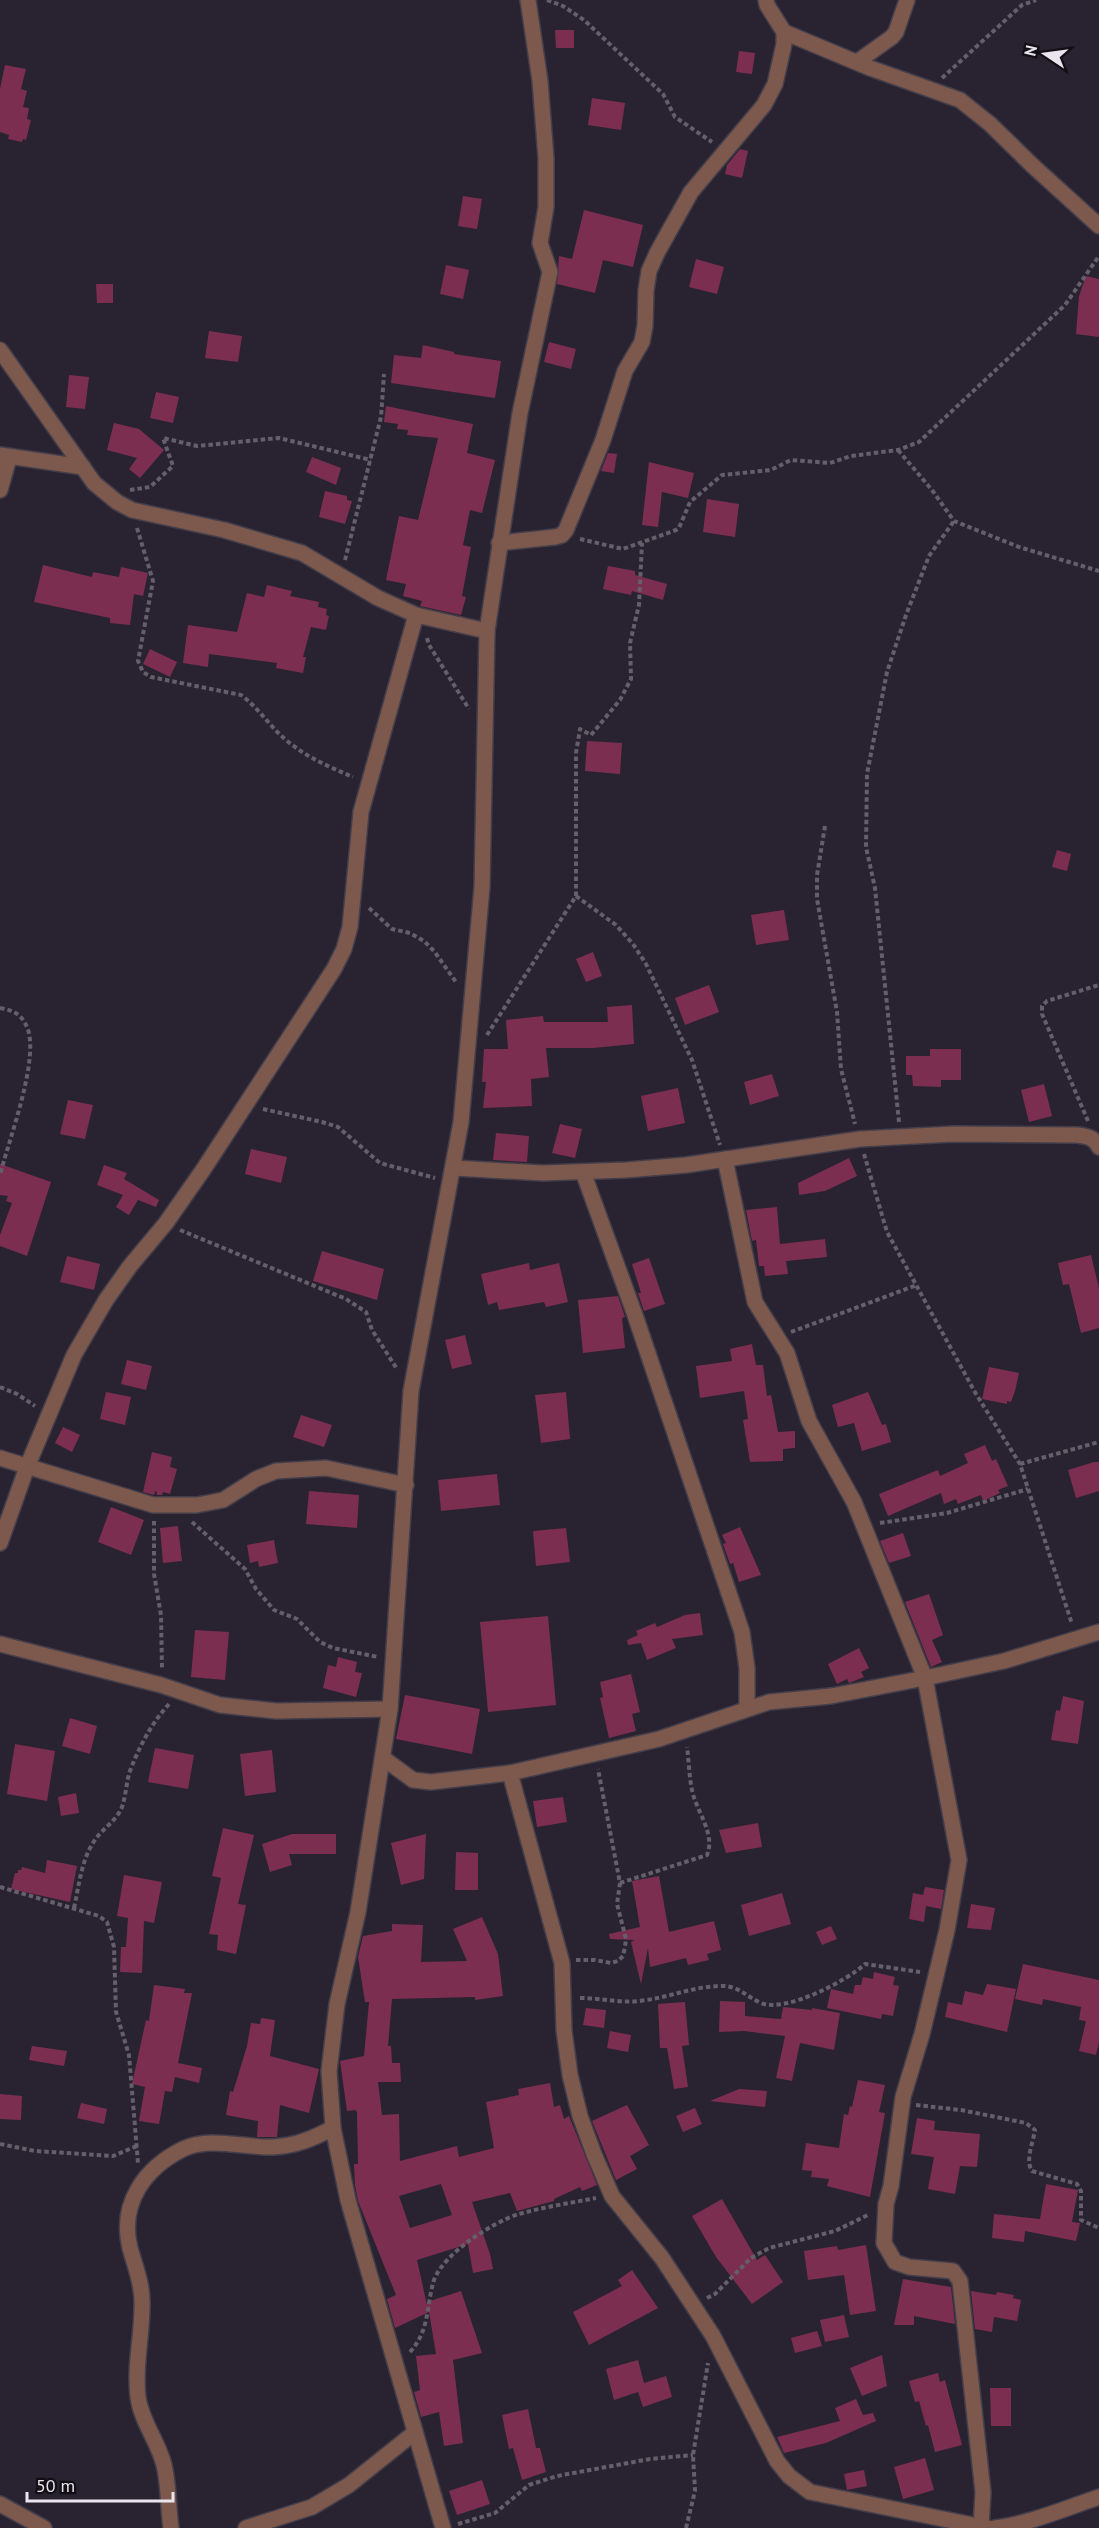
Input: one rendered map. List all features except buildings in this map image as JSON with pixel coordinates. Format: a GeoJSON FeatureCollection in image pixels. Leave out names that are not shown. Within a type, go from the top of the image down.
{"type":"FeatureCollection","features":[{"type":"Feature","properties":{"kind":"street"},"geometry":{"type":"LineString","coordinates":[[443,2528],[348,2200],[333,2127],[329,2071],[337,2004],[358,1912],[390,1709],[411,1391],[453,1175],[461,1122],[482,887],[487,631],[520,413],[550,272],[540,243],[546,207],[546,158],[540,81],[528,0]]}},
{"type":"Feature","properties":{"kind":"street"},"geometry":{"type":"LineString","coordinates":[[765,0],[784,32],[960,100],[990,124],[1099,226]]}},
{"type":"Feature","properties":{"kind":"street"},"geometry":{"type":"LineString","coordinates":[[857,62],[892,37],[896,32],[907,0]]}},
{"type":"Feature","properties":{"kind":"street"},"geometry":{"type":"LineString","coordinates":[[500,543],[562,535],[566,530],[603,440],[624,371],[642,342],[649,271],[691,192],[764,105],[775,84],[783,54],[784,32]]}},
{"type":"Feature","properties":{"kind":"street"},"geometry":{"type":"LineString","coordinates":[[0,351],[105,494],[132,510],[224,530],[302,553],[378,598],[420,617],[487,631]]}},
{"type":"Feature","properties":{"kind":"street"},"geometry":{"type":"LineString","coordinates":[[0,490],[5,456],[83,467]]}},
{"type":"Feature","properties":{"kind":"street"},"geometry":{"type":"LineString","coordinates":[[0,1543],[27,1467],[74,1355],[106,1300],[166,1223],[339,959],[350,927],[359,824],[420,617]]}},
{"type":"Feature","properties":{"kind":"street"},"geometry":{"type":"LineString","coordinates":[[453,1175],[654,1169],[725,1160],[812,1144],[953,1134],[1067,1134],[1088,1136],[1098,1144]]}},
{"type":"Feature","properties":{"kind":"street"},"geometry":{"type":"LineString","coordinates":[[725,1160],[755,1302],[790,1362],[809,1421],[843,1480],[864,1526],[925,1678],[959,1860],[947,1930],[902,2103],[891,2186],[886,2204],[884,2243],[895,2262],[909,2267],[953,2271],[960,2281],[988,2528]]}},
{"type":"Feature","properties":{"kind":"street"},"geometry":{"type":"LineString","coordinates":[[583,1172],[631,1305],[742,1632],[747,1668],[747,1708]]}},
{"type":"Feature","properties":{"kind":"street"},"geometry":{"type":"LineString","coordinates":[[0,1458],[153,1505],[196,1505],[223,1500],[256,1479],[276,1471],[326,1468],[406,1485]]}},
{"type":"Feature","properties":{"kind":"street"},"geometry":{"type":"LineString","coordinates":[[383,1758],[413,1780],[510,1773],[686,1731],[747,1708],[770,1702],[831,1696],[925,1678],[1004,1661],[1099,1632]]}},
{"type":"Feature","properties":{"kind":"street"},"geometry":{"type":"LineString","coordinates":[[0,1644],[161,1685],[219,1705],[276,1711],[390,1709]]}},
{"type":"Feature","properties":{"kind":"street"},"geometry":{"type":"LineString","coordinates":[[510,1773],[562,1963],[564,2030],[575,2095],[594,2154],[612,2196],[662,2258],[713,2336],[747,2398],[761,2431],[789,2476],[810,2492],[988,2528],[1022,2524],[1058,2514],[1099,2497]]}},
{"type":"Feature","properties":{"kind":"street"},"geometry":{"type":"LineString","coordinates":[[171,2528],[164,2466],[138,2399],[137,2362],[142,2302],[141,2286],[129,2246],[129,2210],[135,2191],[147,2173],[186,2147],[207,2143],[272,2147],[291,2145],[310,2140],[333,2127]]}},
{"type":"Feature","properties":{"kind":"street"},"geometry":{"type":"LineString","coordinates":[[246,2528],[312,2507],[349,2485],[414,2433]]}},
{"type":"Feature","properties":{"kind":"street"},"geometry":{"type":"LineString","coordinates":[[0,2504],[44,2528]]}},
{"type":"Feature","properties":{"kind":"path"},"geometry":{"type":"LineString","coordinates":[[547,0],[563,6],[584,20],[663,94],[675,117],[725,151]]}},
{"type":"Feature","properties":{"kind":"path"},"geometry":{"type":"LineString","coordinates":[[931,88],[1022,5],[1036,0]]}},
{"type":"Feature","properties":{"kind":"path"},"geometry":{"type":"LineString","coordinates":[[562,535],[623,549],[679,528],[690,502],[722,475],[771,470],[791,460],[830,463],[851,456],[898,450],[919,442],[1065,305],[1099,256]]}},
{"type":"Feature","properties":{"kind":"path"},"geometry":{"type":"LineString","coordinates":[[341,575],[381,417],[384,374]]}},
{"type":"Feature","properties":{"kind":"path"},"geometry":{"type":"LineString","coordinates":[[105,494],[150,487],[173,466],[163,438],[197,446],[279,438],[371,460]]}},
{"type":"Feature","properties":{"kind":"path"},"geometry":{"type":"LineString","coordinates":[[898,450],[932,490],[954,521],[1019,547],[1099,572]]}},
{"type":"Feature","properties":{"kind":"path"},"geometry":{"type":"LineString","coordinates":[[132,510],[153,581],[138,661],[143,672],[151,677],[241,695],[252,703],[265,720],[290,744],[321,763],[370,784]]}},
{"type":"Feature","properties":{"kind":"path"},"geometry":{"type":"LineString","coordinates":[[901,1137],[874,888],[866,847],[867,774],[887,672],[906,615],[929,556],[954,521]]}},
{"type":"Feature","properties":{"kind":"path"},"geometry":{"type":"LineString","coordinates":[[486,1037],[576,896],[576,753],[580,729],[591,735],[620,700],[631,679],[630,643],[639,605],[642,543]]}},
{"type":"Feature","properties":{"kind":"path"},"geometry":{"type":"LineString","coordinates":[[420,617],[429,645],[462,701],[468,709],[486,722]]}},
{"type":"Feature","properties":{"kind":"path"},"geometry":{"type":"LineString","coordinates":[[825,826],[817,875],[817,899],[837,1012],[841,1069],[887,1232],[976,1394],[1020,1464],[1077,1639]]}},
{"type":"Feature","properties":{"kind":"path"},"geometry":{"type":"LineString","coordinates":[[352,895],[392,929],[410,933],[424,941],[434,951],[447,973],[472,997]]}},
{"type":"Feature","properties":{"kind":"path"},"geometry":{"type":"LineString","coordinates":[[576,896],[616,925],[633,944],[646,964],[692,1060],[725,1160]]}},
{"type":"Feature","properties":{"kind":"path"},"geometry":{"type":"LineString","coordinates":[[1098,1144],[1042,1014],[1042,1006],[1047,1001],[1099,985]]}},
{"type":"Feature","properties":{"kind":"path"},"geometry":{"type":"LineString","coordinates":[[0,1008],[20,1015],[27,1026],[30,1038],[27,1082],[0,1175]]}},
{"type":"Feature","properties":{"kind":"path"},"geometry":{"type":"LineString","coordinates":[[244,1106],[338,1127],[380,1163],[453,1175]]}},
{"type":"Feature","properties":{"kind":"path"},"geometry":{"type":"LineString","coordinates":[[166,1223],[346,1299],[366,1312],[372,1330],[411,1391]]}},
{"type":"Feature","properties":{"kind":"path"},"geometry":{"type":"LineString","coordinates":[[776,1336],[916,1285]]}},
{"type":"Feature","properties":{"kind":"path"},"geometry":{"type":"LineString","coordinates":[[0,1387],[17,1394],[48,1415]]}},
{"type":"Feature","properties":{"kind":"path"},"geometry":{"type":"LineString","coordinates":[[1020,1464],[1099,1442]]}},
{"type":"Feature","properties":{"kind":"path"},"geometry":{"type":"LineString","coordinates":[[864,1526],[946,1513],[1028,1490]]}},
{"type":"Feature","properties":{"kind":"path"},"geometry":{"type":"LineString","coordinates":[[153,1505],[154,1574],[161,1615],[161,1685]]}},
{"type":"Feature","properties":{"kind":"path"},"geometry":{"type":"LineString","coordinates":[[174,1505],[238,1562],[267,1604],[274,1610],[297,1619],[320,1642],[393,1660]]}},
{"type":"Feature","properties":{"kind":"path"},"geometry":{"type":"LineString","coordinates":[[74,1908],[87,1855],[98,1836],[122,1807],[129,1773],[145,1738],[154,1721],[182,1691]]}},
{"type":"Feature","properties":{"kind":"path"},"geometry":{"type":"LineString","coordinates":[[620,1883],[707,1855],[709,1833],[692,1790],[686,1731]]}},
{"type":"Feature","properties":{"kind":"path"},"geometry":{"type":"LineString","coordinates":[[562,1963],[585,1959],[611,1963],[618,1961],[623,1956],[626,1939],[617,1904],[620,1883],[595,1753]]}},
{"type":"Feature","properties":{"kind":"path"},"geometry":{"type":"LineString","coordinates":[[0,1892],[2,1887],[99,1916],[106,1922],[112,1935],[117,1974],[116,2012],[129,2055],[137,2145],[135,2191]]}},
{"type":"Feature","properties":{"kind":"path"},"geometry":{"type":"LineString","coordinates":[[565,2008],[578,1998],[639,2001],[695,1987],[728,1986],[739,1989],[763,2004],[785,2004],[829,1987],[856,1973],[865,1964],[914,1970],[936,1976]]}},
{"type":"Feature","properties":{"kind":"path"},"geometry":{"type":"LineString","coordinates":[[902,2103],[961,2110],[1026,2123],[1035,2130],[1029,2158],[1032,2171],[1077,2184],[1081,2190],[1081,2220],[1099,2228]]}},
{"type":"Feature","properties":{"kind":"path"},"geometry":{"type":"LineString","coordinates":[[0,2144],[35,2151],[113,2156],[137,2145]]}},
{"type":"Feature","properties":{"kind":"path"},"geometry":{"type":"LineString","coordinates":[[396,2365],[421,2338],[426,2325],[435,2277],[457,2249],[517,2215],[612,2196]]}},
{"type":"Feature","properties":{"kind":"path"},"geometry":{"type":"LineString","coordinates":[[694,2306],[715,2294],[751,2258],[769,2248],[836,2231],[886,2204]]}},
{"type":"Feature","properties":{"kind":"path"},"geometry":{"type":"LineString","coordinates":[[686,2528],[695,2491],[693,2455],[713,2336]]}},
{"type":"Feature","properties":{"kind":"path"},"geometry":{"type":"LineString","coordinates":[[443,2528],[495,2513],[529,2485],[557,2476],[650,2459],[693,2455]]}}]}
